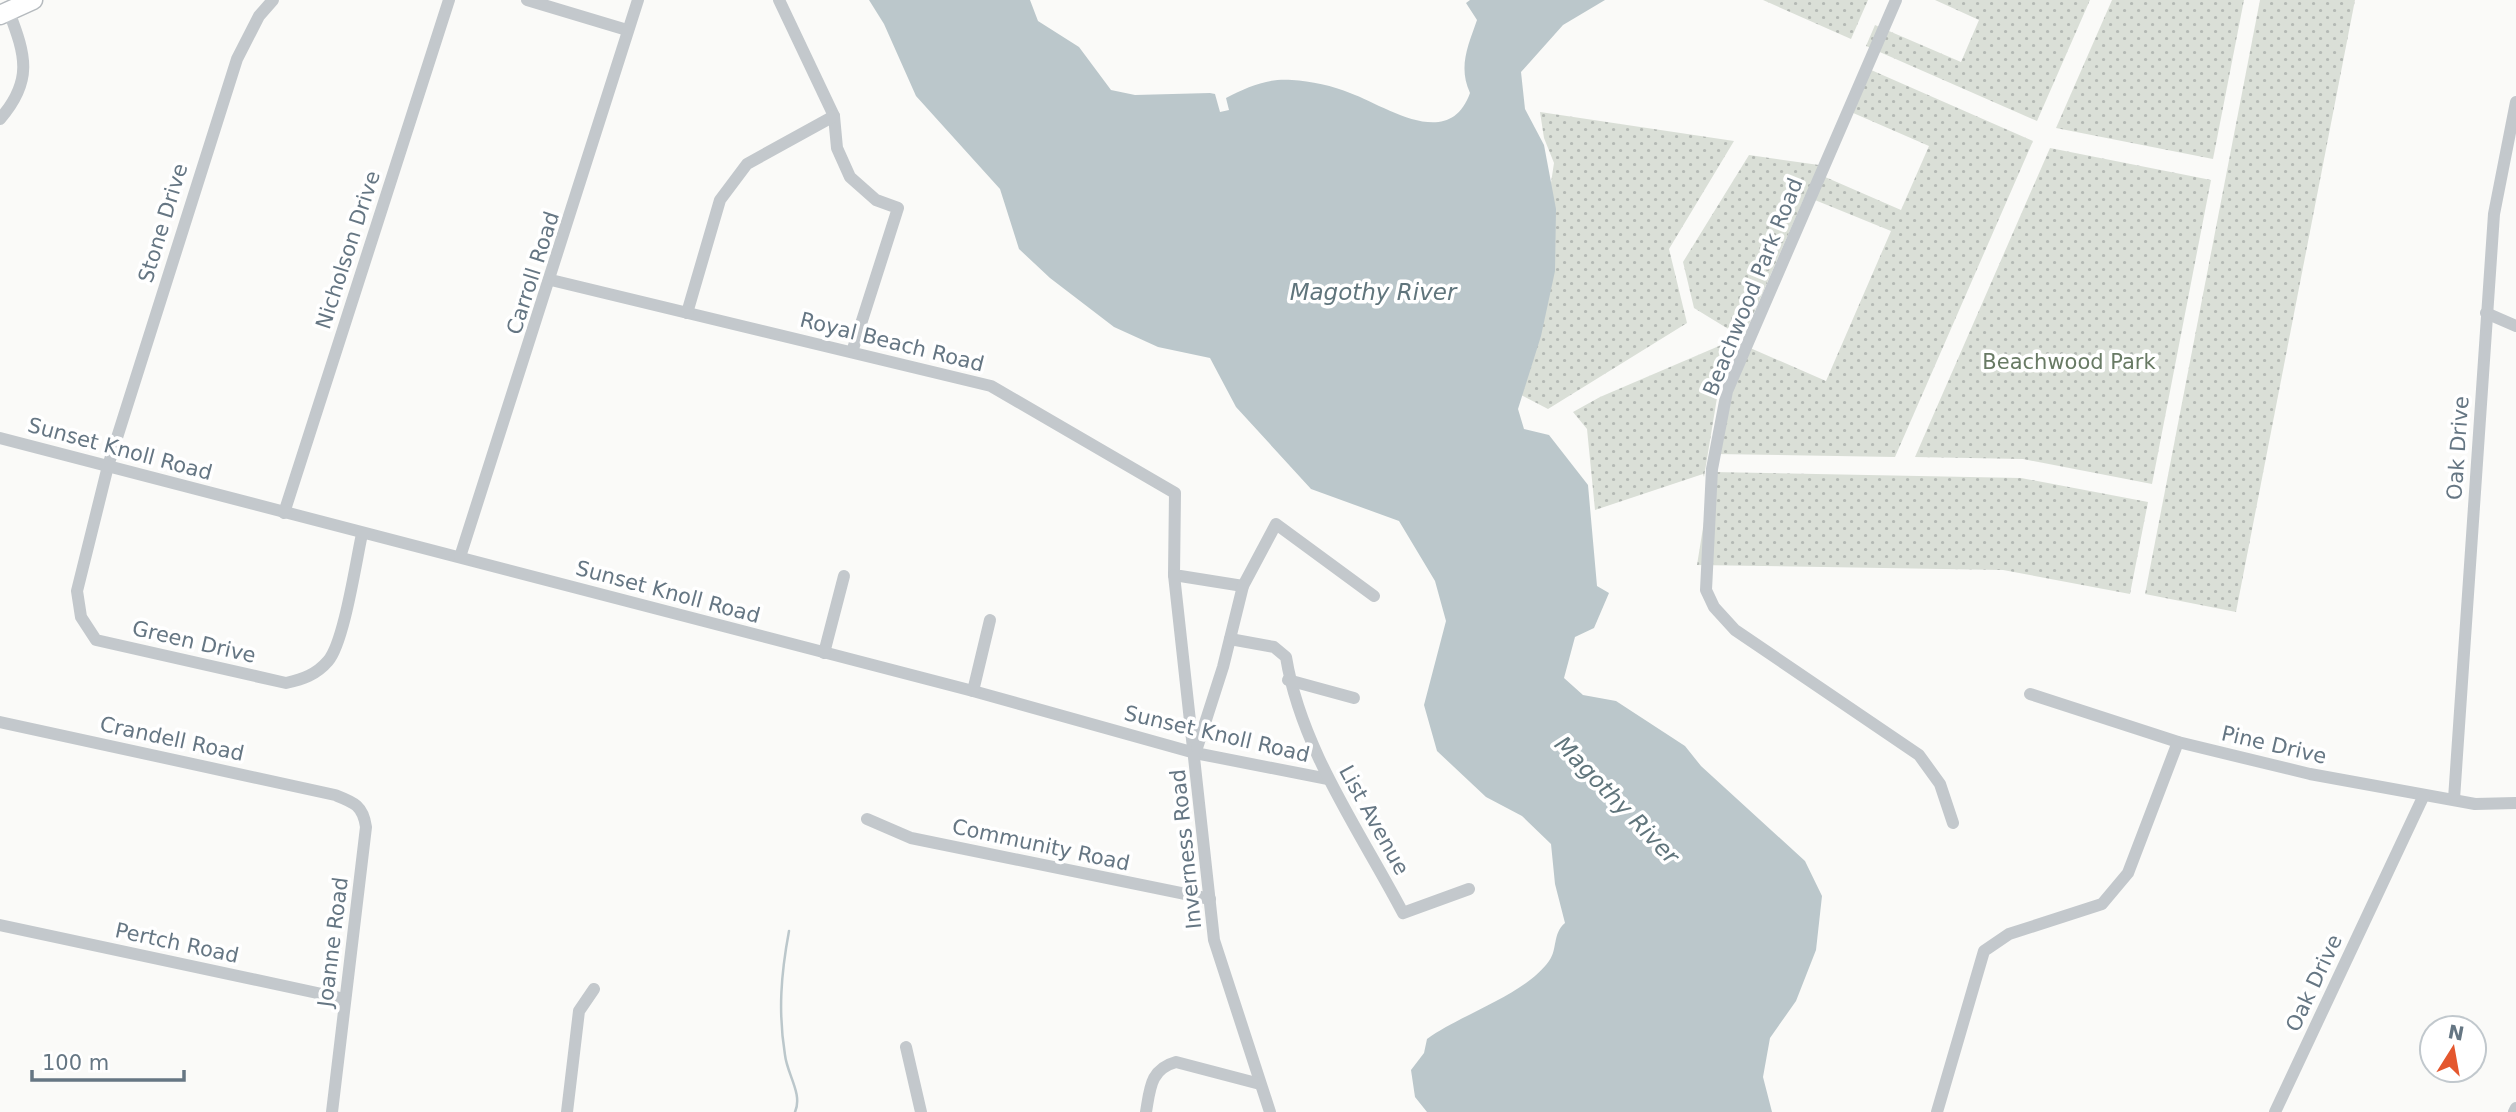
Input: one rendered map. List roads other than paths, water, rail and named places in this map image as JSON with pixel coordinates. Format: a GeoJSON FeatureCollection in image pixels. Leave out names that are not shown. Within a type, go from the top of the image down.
{"type":"FeatureCollection","features":[{"type":"Feature","properties":{"kind":"main road"},"geometry":{"type":"LineString","coordinates":[[4,14],[33,0]]}},
{"type":"Feature","properties":{"kind":"street","name":"Stone Drive"},"geometry":{"type":"LineString","coordinates":[[108,466],[237,59],[259,16],[273,0]]}},
{"type":"Feature","properties":{"kind":"street","name":"Nicholson Drive"},"geometry":{"type":"LineString","coordinates":[[284,513],[449,0]]}},
{"type":"Feature","properties":{"kind":"street"},"geometry":{"type":"LineString","coordinates":[[527,0],[627,30]]}},
{"type":"Feature","properties":{"kind":"street","name":"Carroll Road"},"geometry":{"type":"LineString","coordinates":[[460,557],[551,280],[638,0]]}},
{"type":"Feature","properties":{"kind":"street"},"geometry":{"type":"LineString","coordinates":[[779,0],[834,116],[837,148],[850,177],[876,200],[898,208],[852,352]]}},
{"type":"Feature","properties":{"kind":"street","name":"Beachwood Park Road"},"geometry":{"type":"LineString","coordinates":[[1896,0],[1727,391],[1713,469],[1706,590],[1714,607],[1735,630],[1919,755],[1940,784],[1953,823]]}},
{"type":"Feature","properties":{"kind":"street"},"geometry":{"type":"LineString","coordinates":[[0,119],[20,91],[24,77],[23,55],[4,14]]}},
{"type":"Feature","properties":{"kind":"street","name":"Oak Drive"},"geometry":{"type":"LineString","coordinates":[[2454,800],[2494,214],[2515,107]]}},
{"type":"Feature","properties":{"kind":"street"},"geometry":{"type":"LineString","coordinates":[[687,313],[720,200],[747,164],[834,116]]}},
{"type":"Feature","properties":{"kind":"street","name":"Royal Beach Road"},"geometry":{"type":"LineString","coordinates":[[551,280],[991,386],[1175,493],[1174,575]]}},
{"type":"Feature","properties":{"kind":"street"},"geometry":{"type":"LineString","coordinates":[[2486,313],[2516,326]]}},
{"type":"Feature","properties":{"kind":"street","name":"Sunset Knoll Road"},"geometry":{"type":"LineString","coordinates":[[0,438],[973,691],[1195,753],[1328,779]]}},
{"type":"Feature","properties":{"kind":"street","name":"Green Drive"},"geometry":{"type":"LineString","coordinates":[[108,466],[77,591],[81,617],[96,640],[286,682],[309,678],[330,659],[339,636],[362,534]]}},
{"type":"Feature","properties":{"kind":"street"},"geometry":{"type":"LineString","coordinates":[[1195,753],[1230,639],[1243,586],[1276,524],[1374,596]]}},
{"type":"Feature","properties":{"kind":"street"},"geometry":{"type":"LineString","coordinates":[[1174,575],[1243,586]]}},
{"type":"Feature","properties":{"kind":"street","name":"Inverness Road"},"geometry":{"type":"LineString","coordinates":[[1174,575],[1214,940],[1270,1112]]}},
{"type":"Feature","properties":{"kind":"street"},"geometry":{"type":"LineString","coordinates":[[824,653],[844,576]]}},
{"type":"Feature","properties":{"kind":"street"},"geometry":{"type":"LineString","coordinates":[[973,691],[990,620]]}},
{"type":"Feature","properties":{"kind":"street","name":"List Avenue"},"geometry":{"type":"LineString","coordinates":[[1230,639],[1282,651],[1286,657],[1288,680],[1328,779],[1403,913],[1469,889]]}},
{"type":"Feature","properties":{"kind":"street"},"geometry":{"type":"LineString","coordinates":[[1288,680],[1354,698]]}},
{"type":"Feature","properties":{"kind":"street","name":"Pine Drive"},"geometry":{"type":"LineString","coordinates":[[2030,694],[2178,743],[2310,774],[2476,804],[2516,803]]}},
{"type":"Feature","properties":{"kind":"street","name":"Crandell Road"},"geometry":{"type":"LineString","coordinates":[[0,722],[335,795]]}},
{"type":"Feature","properties":{"kind":"street"},"geometry":{"type":"LineString","coordinates":[[1937,1112],[1984,951],[2009,934],[2102,904],[2128,873],[2178,743]]}},
{"type":"Feature","properties":{"kind":"street","name":"Joanne Road"},"geometry":{"type":"LineString","coordinates":[[332,1112],[366,827],[365,815],[358,804],[335,795]]}},
{"type":"Feature","properties":{"kind":"street","name":"Oak Drive"},"geometry":{"type":"LineString","coordinates":[[2275,1112],[2424,795]]}},
{"type":"Feature","properties":{"kind":"street","name":"Community Road"},"geometry":{"type":"LineString","coordinates":[[867,819],[911,838],[1210,899]]}},
{"type":"Feature","properties":{"kind":"street","name":"Pertch Road"},"geometry":{"type":"LineString","coordinates":[[0,925],[345,999]]}},
{"type":"Feature","properties":{"kind":"street"},"geometry":{"type":"LineString","coordinates":[[566,1112],[579,1011],[594,989]]}},
{"type":"Feature","properties":{"kind":"street"},"geometry":{"type":"LineString","coordinates":[[906,1047],[921,1112]]}},
{"type":"Feature","properties":{"kind":"street"},"geometry":{"type":"LineString","coordinates":[[1146,1112],[1154,1073],[1164,1065],[1176,1062],[1260,1084]]}},
{"type":"Feature","properties":{"kind":"water","name":"Magothy River"},"geometry":{"type":"Polygon","coordinates":[[[869,0],[1030,0],[1038,21],[1079,47],[1111,90],[1135,95],[1215,94],[1220,112],[1229,110],[1226,98],[1250,87],[1274,80],[1299,81],[1337,88],[1398,114],[1432,122],[1447,120],[1460,110],[1470,93],[1466,83],[1465,65],[1477,20],[1466,3],[1470,0],[1605,0],[1563,25],[1521,72],[1525,109],[1544,145],[1556,209],[1555,271],[1541,336],[1518,409],[1524,429],[1549,435],[1588,485],[1597,586],[1609,593],[1594,628],[1575,637],[1564,678],[1583,695],[1616,701],[1685,746],[1701,766],[1805,861],[1822,896],[1816,950],[1796,1001],[1770,1038],[1763,1077],[1772,1112],[1427,1112],[1415,1097],[1411,1070],[1424,1053],[1427,1039],[1525,984],[1549,961],[1558,932],[1565,923],[1555,884],[1551,844],[1522,816],[1486,797],[1437,751],[1424,705],[1446,621],[1435,581],[1399,521],[1311,489],[1236,407],[1210,358],[1158,347],[1114,327],[1050,278],[1019,249],[1000,189],[916,96],[884,24],[869,0]]]}},
{"type":"Feature","properties":{"kind":"waterway"},"geometry":{"type":"LineString","coordinates":[[789,931],[782,978],[781,1008],[786,1062],[797,1098],[795,1112]]}},
{"type":"Feature","properties":{"kind":"park label","name":"Beachwood Park"},"geometry":{"type":"Point","coordinates":[2069,362]}}]}
